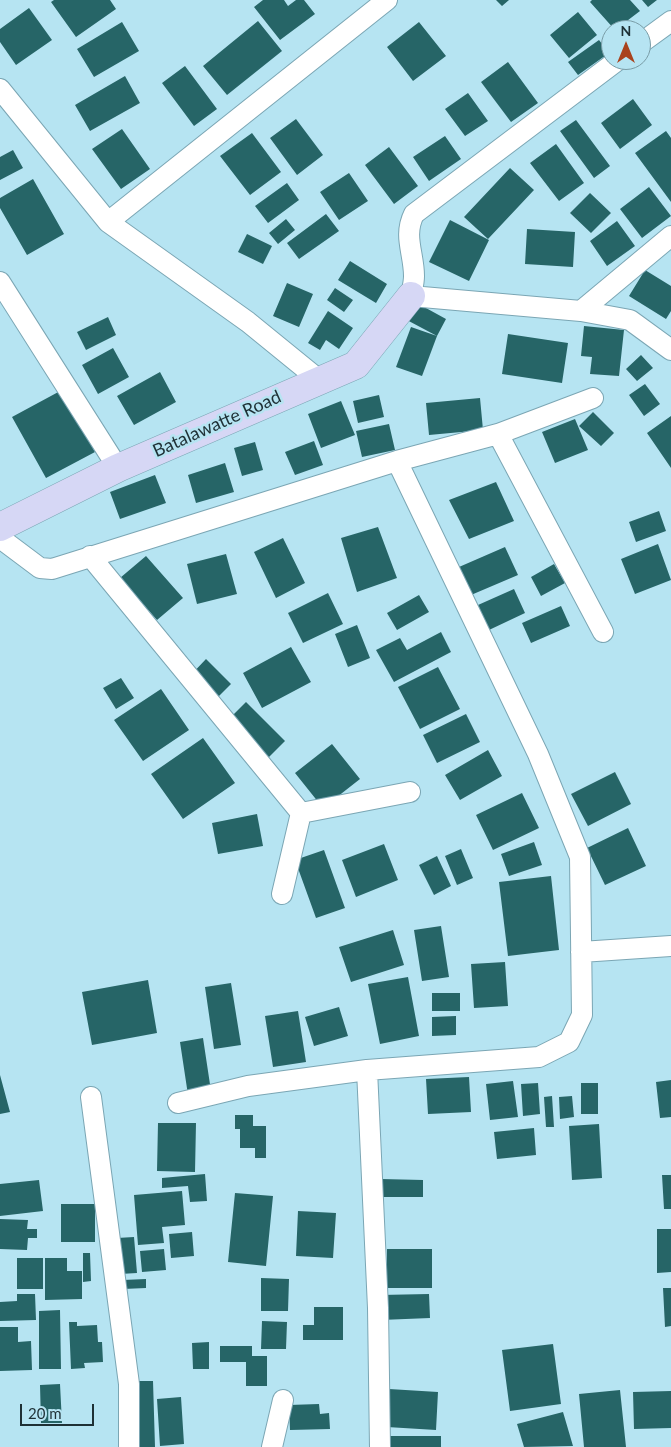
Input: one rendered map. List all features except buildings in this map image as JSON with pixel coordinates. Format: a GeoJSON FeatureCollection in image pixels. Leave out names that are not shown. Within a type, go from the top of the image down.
{"type":"FeatureCollection","features":[{"type":"Feature","properties":{"kind":"street"},"geometry":{"type":"LineString","coordinates":[[108,222],[387,0]]}},
{"type":"Feature","properties":{"kind":"street"},"geometry":{"type":"LineString","coordinates":[[651,36],[671,21]]}},
{"type":"Feature","properties":{"kind":"street"},"geometry":{"type":"LineString","coordinates":[[605,70],[414,214],[408,226],[408,239],[414,275],[411,296],[581,312],[630,320],[671,350]]}},
{"type":"Feature","properties":{"kind":"street"},"geometry":{"type":"LineString","coordinates":[[0,89],[108,222],[248,322],[318,379]]}},
{"type":"Feature","properties":{"kind":"street"},"geometry":{"type":"LineString","coordinates":[[581,312],[671,236]]}},
{"type":"Feature","properties":{"kind":"street"},"geometry":{"type":"LineString","coordinates":[[0,282],[118,468]]}},
{"type":"Feature","properties":{"kind":"street","name":"Batalawatte Road"},"geometry":{"type":"LineString","coordinates":[[0,527],[118,468],[318,379],[356,365],[411,296]]}},
{"type":"Feature","properties":{"kind":"street"},"geometry":{"type":"LineString","coordinates":[[0,538],[40,568],[46,570],[398,461],[498,434],[593,398]]}},
{"type":"Feature","properties":{"kind":"street"},"geometry":{"type":"LineString","coordinates":[[498,434],[602,632]]}},
{"type":"Feature","properties":{"kind":"street"},"geometry":{"type":"LineString","coordinates":[[178,1103],[248,1086],[367,1070],[539,1057],[569,1042],[582,1014],[580,857],[538,754],[398,461]]}},
{"type":"Feature","properties":{"kind":"street"},"geometry":{"type":"LineString","coordinates":[[90,556],[301,813]]}},
{"type":"Feature","properties":{"kind":"street"},"geometry":{"type":"LineString","coordinates":[[301,813],[410,792]]}},
{"type":"Feature","properties":{"kind":"street"},"geometry":{"type":"LineString","coordinates":[[282,894],[301,813]]}},
{"type":"Feature","properties":{"kind":"street"},"geometry":{"type":"LineString","coordinates":[[581,952],[671,946]]}},
{"type":"Feature","properties":{"kind":"street"},"geometry":{"type":"LineString","coordinates":[[367,1070],[378,1308],[380,1447]]}},
{"type":"Feature","properties":{"kind":"street"},"geometry":{"type":"LineString","coordinates":[[91,1097],[130,1384],[129,1447]]}},
{"type":"Feature","properties":{"kind":"street"},"geometry":{"type":"LineString","coordinates":[[272,1447],[283,1400]]}}]}
